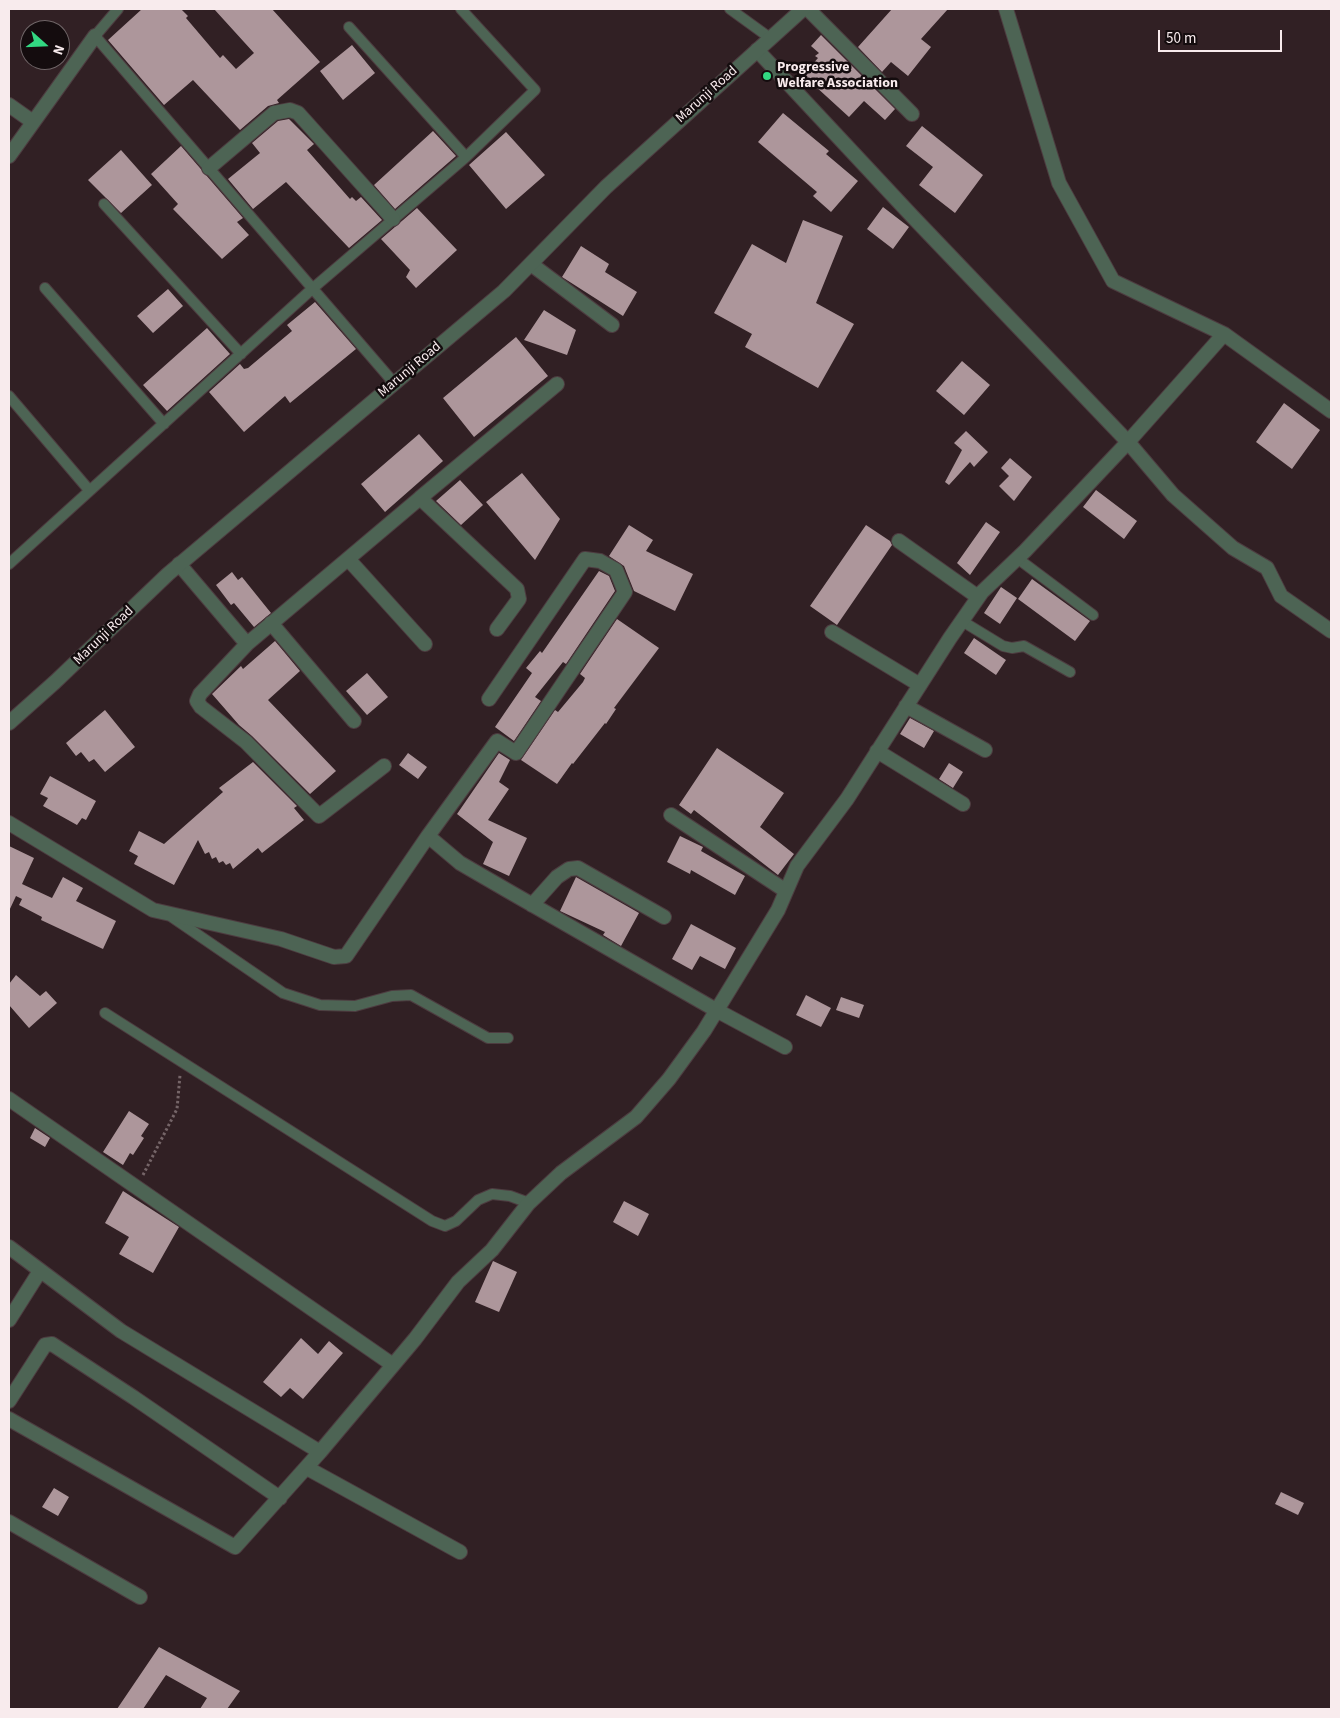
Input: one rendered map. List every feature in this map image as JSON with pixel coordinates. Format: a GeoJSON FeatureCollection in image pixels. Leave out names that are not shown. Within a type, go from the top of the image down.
{"type":"FeatureCollection","features":[{"type":"Feature","properties":{"kind":"street","name":"Marunji Road"},"geometry":{"type":"LineString","coordinates":[[9,723],[56,682],[180,564],[504,291],[606,187],[803,9]]}},
{"type":"Feature","properties":{"kind":"street"},"geometry":{"type":"LineString","coordinates":[[808,9],[912,114]]}},
{"type":"Feature","properties":{"kind":"street"},"geometry":{"type":"LineString","coordinates":[[1006,9],[1059,184],[1113,281],[1224,334],[1331,411]]}},
{"type":"Feature","properties":{"kind":"street"},"geometry":{"type":"LineString","coordinates":[[9,156],[95,36]]}},
{"type":"Feature","properties":{"kind":"street"},"geometry":{"type":"LineString","coordinates":[[757,50],[912,216],[1128,442],[1173,495],[1233,548],[1267,568],[1281,596],[1331,631]]}},
{"type":"Feature","properties":{"kind":"street"},"geometry":{"type":"LineString","coordinates":[[9,105],[33,122]]}},
{"type":"Feature","properties":{"kind":"street"},"geometry":{"type":"LineString","coordinates":[[209,168],[274,113],[290,110],[298,113],[394,219]]}},
{"type":"Feature","properties":{"kind":"street"},"geometry":{"type":"LineString","coordinates":[[531,264],[612,326]]}},
{"type":"Feature","properties":{"kind":"street"},"geometry":{"type":"LineString","coordinates":[[9,1419],[234,1548],[307,1468],[393,1365],[458,1282],[492,1250],[528,1203],[562,1173],[636,1117],[669,1079],[716,1010],[778,910],[797,866],[823,834],[978,597],[1128,442],[1224,334]]}},
{"type":"Feature","properties":{"kind":"street"},"geometry":{"type":"LineString","coordinates":[[384,766],[319,816],[246,742],[201,707],[197,701],[200,694],[247,644],[558,384]]}},
{"type":"Feature","properties":{"kind":"street"},"geometry":{"type":"LineString","coordinates":[[420,498],[517,589],[519,599],[497,629]]}},
{"type":"Feature","properties":{"kind":"street"},"geometry":{"type":"LineString","coordinates":[[899,541],[978,597]]}},
{"type":"Feature","properties":{"kind":"street"},"geometry":{"type":"LineString","coordinates":[[9,823],[153,910],[172,916],[281,939],[334,957],[346,956],[428,836],[497,741],[516,753],[625,592],[616,570],[600,561],[585,559],[488,699]]}},
{"type":"Feature","properties":{"kind":"street"},"geometry":{"type":"LineString","coordinates":[[349,560],[425,644]]}},
{"type":"Feature","properties":{"kind":"street"},"geometry":{"type":"LineString","coordinates":[[180,564],[247,644]]}},
{"type":"Feature","properties":{"kind":"street"},"geometry":{"type":"LineString","coordinates":[[271,623],[354,721]]}},
{"type":"Feature","properties":{"kind":"street"},"geometry":{"type":"LineString","coordinates":[[832,632],[920,685]]}},
{"type":"Feature","properties":{"kind":"street"},"geometry":{"type":"LineString","coordinates":[[906,706],[985,750]]}},
{"type":"Feature","properties":{"kind":"street"},"geometry":{"type":"LineString","coordinates":[[877,751],[963,804]]}},
{"type":"Feature","properties":{"kind":"street"},"geometry":{"type":"LineString","coordinates":[[671,815],[786,891]]}},
{"type":"Feature","properties":{"kind":"street"},"geometry":{"type":"LineString","coordinates":[[428,836],[460,863],[716,1010],[785,1047]]}},
{"type":"Feature","properties":{"kind":"street"},"geometry":{"type":"LineString","coordinates":[[532,905],[557,877],[569,870],[578,868],[664,917]]}},
{"type":"Feature","properties":{"kind":"street"},"geometry":{"type":"LineString","coordinates":[[9,1099],[136,1189],[393,1365]]}},
{"type":"Feature","properties":{"kind":"street"},"geometry":{"type":"LineString","coordinates":[[9,1247],[121,1331],[320,1452]]}},
{"type":"Feature","properties":{"kind":"street"},"geometry":{"type":"LineString","coordinates":[[9,1320],[40,1271]]}},
{"type":"Feature","properties":{"kind":"street"},"geometry":{"type":"LineString","coordinates":[[9,1401],[46,1345],[52,1344],[134,1397],[280,1498]]}},
{"type":"Feature","properties":{"kind":"street"},"geometry":{"type":"LineString","coordinates":[[307,1468],[460,1552]]}},
{"type":"Feature","properties":{"kind":"street"},"geometry":{"type":"LineString","coordinates":[[9,1522],[140,1597]]}},
{"type":"Feature","properties":{"kind":"lane"},"geometry":{"type":"LineString","coordinates":[[118,9],[95,36],[394,383]]}},
{"type":"Feature","properties":{"kind":"lane"},"geometry":{"type":"LineString","coordinates":[[9,564],[88,490],[164,424],[312,288],[466,157],[535,90],[461,9]]}},
{"type":"Feature","properties":{"kind":"lane"},"geometry":{"type":"LineString","coordinates":[[730,9],[770,38]]}},
{"type":"Feature","properties":{"kind":"lane"},"geometry":{"type":"LineString","coordinates":[[348,28],[466,157]]}},
{"type":"Feature","properties":{"kind":"lane"},"geometry":{"type":"LineString","coordinates":[[104,204],[241,354]]}},
{"type":"Feature","properties":{"kind":"lane"},"geometry":{"type":"LineString","coordinates":[[45,288],[164,424]]}},
{"type":"Feature","properties":{"kind":"lane"},"geometry":{"type":"LineString","coordinates":[[9,396],[88,490]]}},
{"type":"Feature","properties":{"kind":"lane"},"geometry":{"type":"LineString","coordinates":[[1017,558],[1094,615]]}},
{"type":"Feature","properties":{"kind":"lane"},"geometry":{"type":"LineString","coordinates":[[962,621],[1003,646],[1012,648],[1024,646],[1070,672]]}},
{"type":"Feature","properties":{"kind":"lane"},"geometry":{"type":"LineString","coordinates":[[172,916],[283,993],[320,1006],[355,1006],[392,996],[411,995],[488,1038],[508,1038]]}},
{"type":"Feature","properties":{"kind":"lane"},"geometry":{"type":"LineString","coordinates":[[105,1013],[432,1221],[445,1226],[456,1221],[478,1200],[492,1194],[510,1196],[528,1203]]}},
{"type":"Feature","properties":{"kind":"path"},"geometry":{"type":"LineString","coordinates":[[136,1189],[177,1109],[181,1062]]}},
{"type":"Feature","properties":{"kind":"building"},"geometry":{"type":"Polygon","coordinates":[[[142,9],[181,9],[188,16],[186,18],[220,58],[223,55],[236,69],[254,53],[214,9],[272,9],[320,62],[277,100],[279,103],[268,106],[240,130],[193,80],[164,105],[108,40],[142,9]]]}},
{"type":"Feature","properties":{"kind":"building"},"geometry":{"type":"Polygon","coordinates":[[[892,9],[948,9],[921,39],[931,47],[908,76],[891,62],[882,72],[858,47],[892,9]]]}},
{"type":"Feature","properties":{"kind":"building"},"geometry":{"type":"Polygon","coordinates":[[[821,35],[895,109],[885,120],[864,101],[849,117],[803,75],[818,58],[815,56],[819,53],[811,46],[821,35]]]}},
{"type":"Feature","properties":{"kind":"building"},"geometry":{"type":"Polygon","coordinates":[[[352,45],[375,73],[343,100],[320,71],[352,45]]]}},
{"type":"Feature","properties":{"kind":"building"},"geometry":{"type":"Polygon","coordinates":[[[783,113],[829,151],[826,154],[858,181],[831,212],[813,196],[817,192],[758,142],[783,113]]]}},
{"type":"Feature","properties":{"kind":"building"},"geometry":{"type":"Polygon","coordinates":[[[289,119],[314,144],[307,150],[350,199],[352,197],[356,201],[361,197],[382,220],[349,248],[286,182],[253,209],[228,179],[260,153],[252,143],[278,121],[289,119]]]}},
{"type":"Feature","properties":{"kind":"building"},"geometry":{"type":"Polygon","coordinates":[[[922,126],[983,175],[955,213],[919,185],[933,167],[906,146],[922,126]]]}},
{"type":"Feature","properties":{"kind":"building"},"geometry":{"type":"Polygon","coordinates":[[[433,131],[456,156],[395,209],[374,185],[433,131]]]}},
{"type":"Feature","properties":{"kind":"building"},"geometry":{"type":"Polygon","coordinates":[[[506,132],[545,175],[506,209],[469,165],[506,132]]]}},
{"type":"Feature","properties":{"kind":"building"},"geometry":{"type":"Polygon","coordinates":[[[181,146],[243,218],[237,222],[249,235],[222,259],[173,209],[178,204],[151,174],[181,146]]]}},
{"type":"Feature","properties":{"kind":"building"},"geometry":{"type":"Polygon","coordinates":[[[121,150],[152,185],[121,213],[88,180],[121,150]]]}},
{"type":"Feature","properties":{"kind":"building"},"geometry":{"type":"Polygon","coordinates":[[[883,207],[909,227],[893,249],[867,229],[883,207]]]}},
{"type":"Feature","properties":{"kind":"building"},"geometry":{"type":"Polygon","coordinates":[[[417,208],[457,250],[416,288],[406,277],[410,270],[381,239],[417,208]]]}},
{"type":"Feature","properties":{"kind":"building"},"geometry":{"type":"Polygon","coordinates":[[[803,220],[843,236],[816,303],[854,324],[818,388],[745,347],[752,334],[714,313],[752,244],[786,263],[803,220]]]}},
{"type":"Feature","properties":{"kind":"building"},"geometry":{"type":"Polygon","coordinates":[[[581,246],[609,264],[605,272],[637,292],[623,316],[562,277],[581,246]]]}},
{"type":"Feature","properties":{"kind":"building"},"geometry":{"type":"Polygon","coordinates":[[[168,289],[183,306],[153,333],[137,316],[168,289]]]}},
{"type":"Feature","properties":{"kind":"building"},"geometry":{"type":"Polygon","coordinates":[[[315,302],[356,349],[290,403],[285,396],[244,432],[209,392],[240,364],[244,369],[248,368],[292,331],[287,325],[315,302]]]}},
{"type":"Feature","properties":{"kind":"building"},"geometry":{"type":"Polygon","coordinates":[[[544,310],[576,330],[567,355],[524,340],[544,310]]]}},
{"type":"Feature","properties":{"kind":"building"},"geometry":{"type":"Polygon","coordinates":[[[207,328],[230,354],[167,411],[143,385],[207,328]]]}},
{"type":"Feature","properties":{"kind":"building"},"geometry":{"type":"Polygon","coordinates":[[[516,337],[548,376],[474,437],[443,398],[516,337]]]}},
{"type":"Feature","properties":{"kind":"building"},"geometry":{"type":"Polygon","coordinates":[[[962,361],[990,385],[964,415],[936,391],[962,361]]]}},
{"type":"Feature","properties":{"kind":"building"},"geometry":{"type":"Polygon","coordinates":[[[1284,403],[1320,430],[1292,469],[1256,442],[1284,403]]]}},
{"type":"Feature","properties":{"kind":"building"},"geometry":{"type":"Polygon","coordinates":[[[966,431],[988,452],[974,467],[970,462],[949,485],[945,482],[962,450],[954,443],[966,431]]]}},
{"type":"Feature","properties":{"kind":"building"},"geometry":{"type":"Polygon","coordinates":[[[419,434],[443,461],[385,512],[361,484],[419,434]]]}},
{"type":"Feature","properties":{"kind":"building"},"geometry":{"type":"Polygon","coordinates":[[[1010,458],[1032,477],[1014,501],[999,486],[1009,476],[1001,468],[1010,458]]]}},
{"type":"Feature","properties":{"kind":"building"},"geometry":{"type":"Polygon","coordinates":[[[522,473],[560,519],[535,560],[486,502],[522,473]]]}},
{"type":"Feature","properties":{"kind":"building"},"geometry":{"type":"Polygon","coordinates":[[[460,480],[483,505],[461,525],[436,501],[460,480]]]}},
{"type":"Feature","properties":{"kind":"building"},"geometry":{"type":"Polygon","coordinates":[[[1096,490],[1137,521],[1124,539],[1083,507],[1096,490]]]}},
{"type":"Feature","properties":{"kind":"building"},"geometry":{"type":"Polygon","coordinates":[[[986,522],[1000,532],[970,575],[957,563],[986,522]]]}},
{"type":"Feature","properties":{"kind":"building"},"geometry":{"type":"Polygon","coordinates":[[[629,525],[653,540],[646,551],[693,574],[675,611],[634,591],[624,566],[609,556],[629,525]]]}},
{"type":"Feature","properties":{"kind":"building"},"geometry":{"type":"Polygon","coordinates":[[[866,525],[890,541],[892,545],[837,625],[810,606],[866,525]]]}},
{"type":"Feature","properties":{"kind":"building"},"geometry":{"type":"Polygon","coordinates":[[[599,571],[609,576],[615,591],[566,664],[563,662],[535,697],[541,701],[514,741],[495,727],[532,673],[526,668],[540,651],[542,653],[599,571]]]}},
{"type":"Feature","properties":{"kind":"building"},"geometry":{"type":"Polygon","coordinates":[[[232,572],[238,580],[242,577],[271,613],[254,627],[234,603],[231,605],[216,585],[232,572]]]}},
{"type":"Feature","properties":{"kind":"building"},"geometry":{"type":"Polygon","coordinates":[[[1032,579],[1090,621],[1075,641],[1018,599],[1032,579]]]}},
{"type":"Feature","properties":{"kind":"building"},"geometry":{"type":"Polygon","coordinates":[[[1001,587],[1017,598],[1000,624],[984,613],[1001,587]]]}},
{"type":"Feature","properties":{"kind":"building"},"geometry":{"type":"Polygon","coordinates":[[[617,619],[659,648],[614,708],[616,709],[606,724],[572,763],[557,784],[521,760],[555,710],[558,712],[583,682],[585,678],[580,674],[617,619]]]}},
{"type":"Feature","properties":{"kind":"building"},"geometry":{"type":"Polygon","coordinates":[[[974,638],[1006,660],[996,675],[964,653],[974,638]]]}},
{"type":"Feature","properties":{"kind":"building"},"geometry":{"type":"Polygon","coordinates":[[[275,641],[300,671],[268,700],[336,771],[310,794],[239,725],[212,694],[241,666],[243,669],[275,641]]]}},
{"type":"Feature","properties":{"kind":"building"},"geometry":{"type":"Polygon","coordinates":[[[367,673],[388,697],[367,715],[346,691],[367,673]]]}},
{"type":"Feature","properties":{"kind":"building"},"geometry":{"type":"Polygon","coordinates":[[[105,710],[135,747],[105,772],[94,759],[89,762],[81,752],[76,756],[66,743],[105,710]]]}},
{"type":"Feature","properties":{"kind":"building"},"geometry":{"type":"Polygon","coordinates":[[[910,718],[934,731],[924,748],[900,734],[910,718]]]}},
{"type":"Feature","properties":{"kind":"building"},"geometry":{"type":"Polygon","coordinates":[[[717,748],[784,793],[760,827],[794,854],[778,875],[694,810],[691,814],[679,805],[717,748]]]}},
{"type":"Feature","properties":{"kind":"building"},"geometry":{"type":"Polygon","coordinates":[[[408,753],[427,767],[418,779],[399,765],[408,753]]]}},
{"type":"Feature","properties":{"kind":"building"},"geometry":{"type":"Polygon","coordinates":[[[499,753],[510,760],[499,782],[509,789],[488,820],[527,838],[509,876],[483,864],[493,842],[457,814],[499,753]]]}},
{"type":"Feature","properties":{"kind":"building"},"geometry":{"type":"Polygon","coordinates":[[[253,762],[297,806],[294,808],[304,820],[262,853],[258,848],[233,869],[230,863],[226,865],[223,861],[219,863],[216,857],[212,859],[209,852],[205,854],[198,840],[174,885],[134,864],[138,856],[129,851],[139,831],[164,844],[223,792],[219,788],[253,762]]]}},
{"type":"Feature","properties":{"kind":"building"},"geometry":{"type":"Polygon","coordinates":[[[949,763],[963,772],[953,788],[939,779],[949,763]]]}},
{"type":"Feature","properties":{"kind":"building"},"geometry":{"type":"Polygon","coordinates":[[[50,776],[96,801],[86,820],[82,818],[77,825],[43,806],[48,798],[40,794],[50,776]]]}},
{"type":"Feature","properties":{"kind":"building"},"geometry":{"type":"Polygon","coordinates":[[[680,836],[703,847],[701,851],[745,876],[735,895],[691,870],[690,874],[667,862],[680,836]]]}},
{"type":"Feature","properties":{"kind":"building"},"geometry":{"type":"Polygon","coordinates":[[[9,846],[34,858],[22,884],[52,898],[63,877],[83,888],[76,901],[116,921],[103,949],[41,920],[42,917],[19,905],[22,899],[16,896],[9,911],[9,846]]]}},
{"type":"Feature","properties":{"kind":"building"},"geometry":{"type":"Polygon","coordinates":[[[576,877],[639,913],[621,946],[603,935],[605,932],[560,911],[576,877]]]}},
{"type":"Feature","properties":{"kind":"building"},"geometry":{"type":"Polygon","coordinates":[[[691,924],[736,948],[725,969],[700,956],[692,970],[672,959],[691,924]]]}},
{"type":"Feature","properties":{"kind":"building"},"geometry":{"type":"Polygon","coordinates":[[[16,975],[40,996],[46,991],[57,1003],[29,1028],[9,1005],[9,984],[16,975]]]}},
{"type":"Feature","properties":{"kind":"building"},"geometry":{"type":"Polygon","coordinates":[[[806,995],[831,1008],[821,1027],[796,1015],[806,995]]]}},
{"type":"Feature","properties":{"kind":"building"},"geometry":{"type":"Polygon","coordinates":[[[841,997],[864,1005],[859,1018],[836,1010],[841,997]]]}},
{"type":"Feature","properties":{"kind":"building"},"geometry":{"type":"Polygon","coordinates":[[[129,1111],[149,1124],[141,1136],[144,1138],[133,1155],[130,1153],[123,1165],[103,1152],[129,1111]]]}},
{"type":"Feature","properties":{"kind":"building"},"geometry":{"type":"Polygon","coordinates":[[[35,1128],[50,1138],[45,1147],[30,1138],[35,1128]]]}},
{"type":"Feature","properties":{"kind":"building"},"geometry":{"type":"Polygon","coordinates":[[[123,1191],[179,1227],[153,1273],[119,1254],[129,1237],[105,1223],[123,1191]]]}},
{"type":"Feature","properties":{"kind":"building"},"geometry":{"type":"Polygon","coordinates":[[[624,1201],[649,1214],[638,1236],[613,1222],[624,1201]]]}},
{"type":"Feature","properties":{"kind":"building"},"geometry":{"type":"Polygon","coordinates":[[[493,1261],[517,1272],[499,1312],[475,1302],[493,1261]]]}},
{"type":"Feature","properties":{"kind":"building"},"geometry":{"type":"Polygon","coordinates":[[[301,1338],[318,1354],[329,1341],[343,1353],[303,1399],[290,1388],[281,1397],[263,1382],[301,1338]]]}},
{"type":"Feature","properties":{"kind":"building"},"geometry":{"type":"Polygon","coordinates":[[[54,1488],[69,1497],[58,1516],[42,1507],[54,1488]]]}},
{"type":"Feature","properties":{"kind":"building"},"geometry":{"type":"Polygon","coordinates":[[[1281,1492],[1304,1503],[1298,1515],[1275,1504],[1281,1492]]]}},
{"type":"Feature","properties":{"kind":"building"},"geometry":{"type":"Polygon","coordinates":[[[159,1647],[240,1691],[227,1709],[200,1709],[207,1698],[166,1675],[143,1709],[117,1709],[159,1647]]]}},
{"type":"Feature","properties":{"kind":"place","name":"Progressive Welfare Association"},"geometry":{"type":"Point","coordinates":[767,76]}}]}
